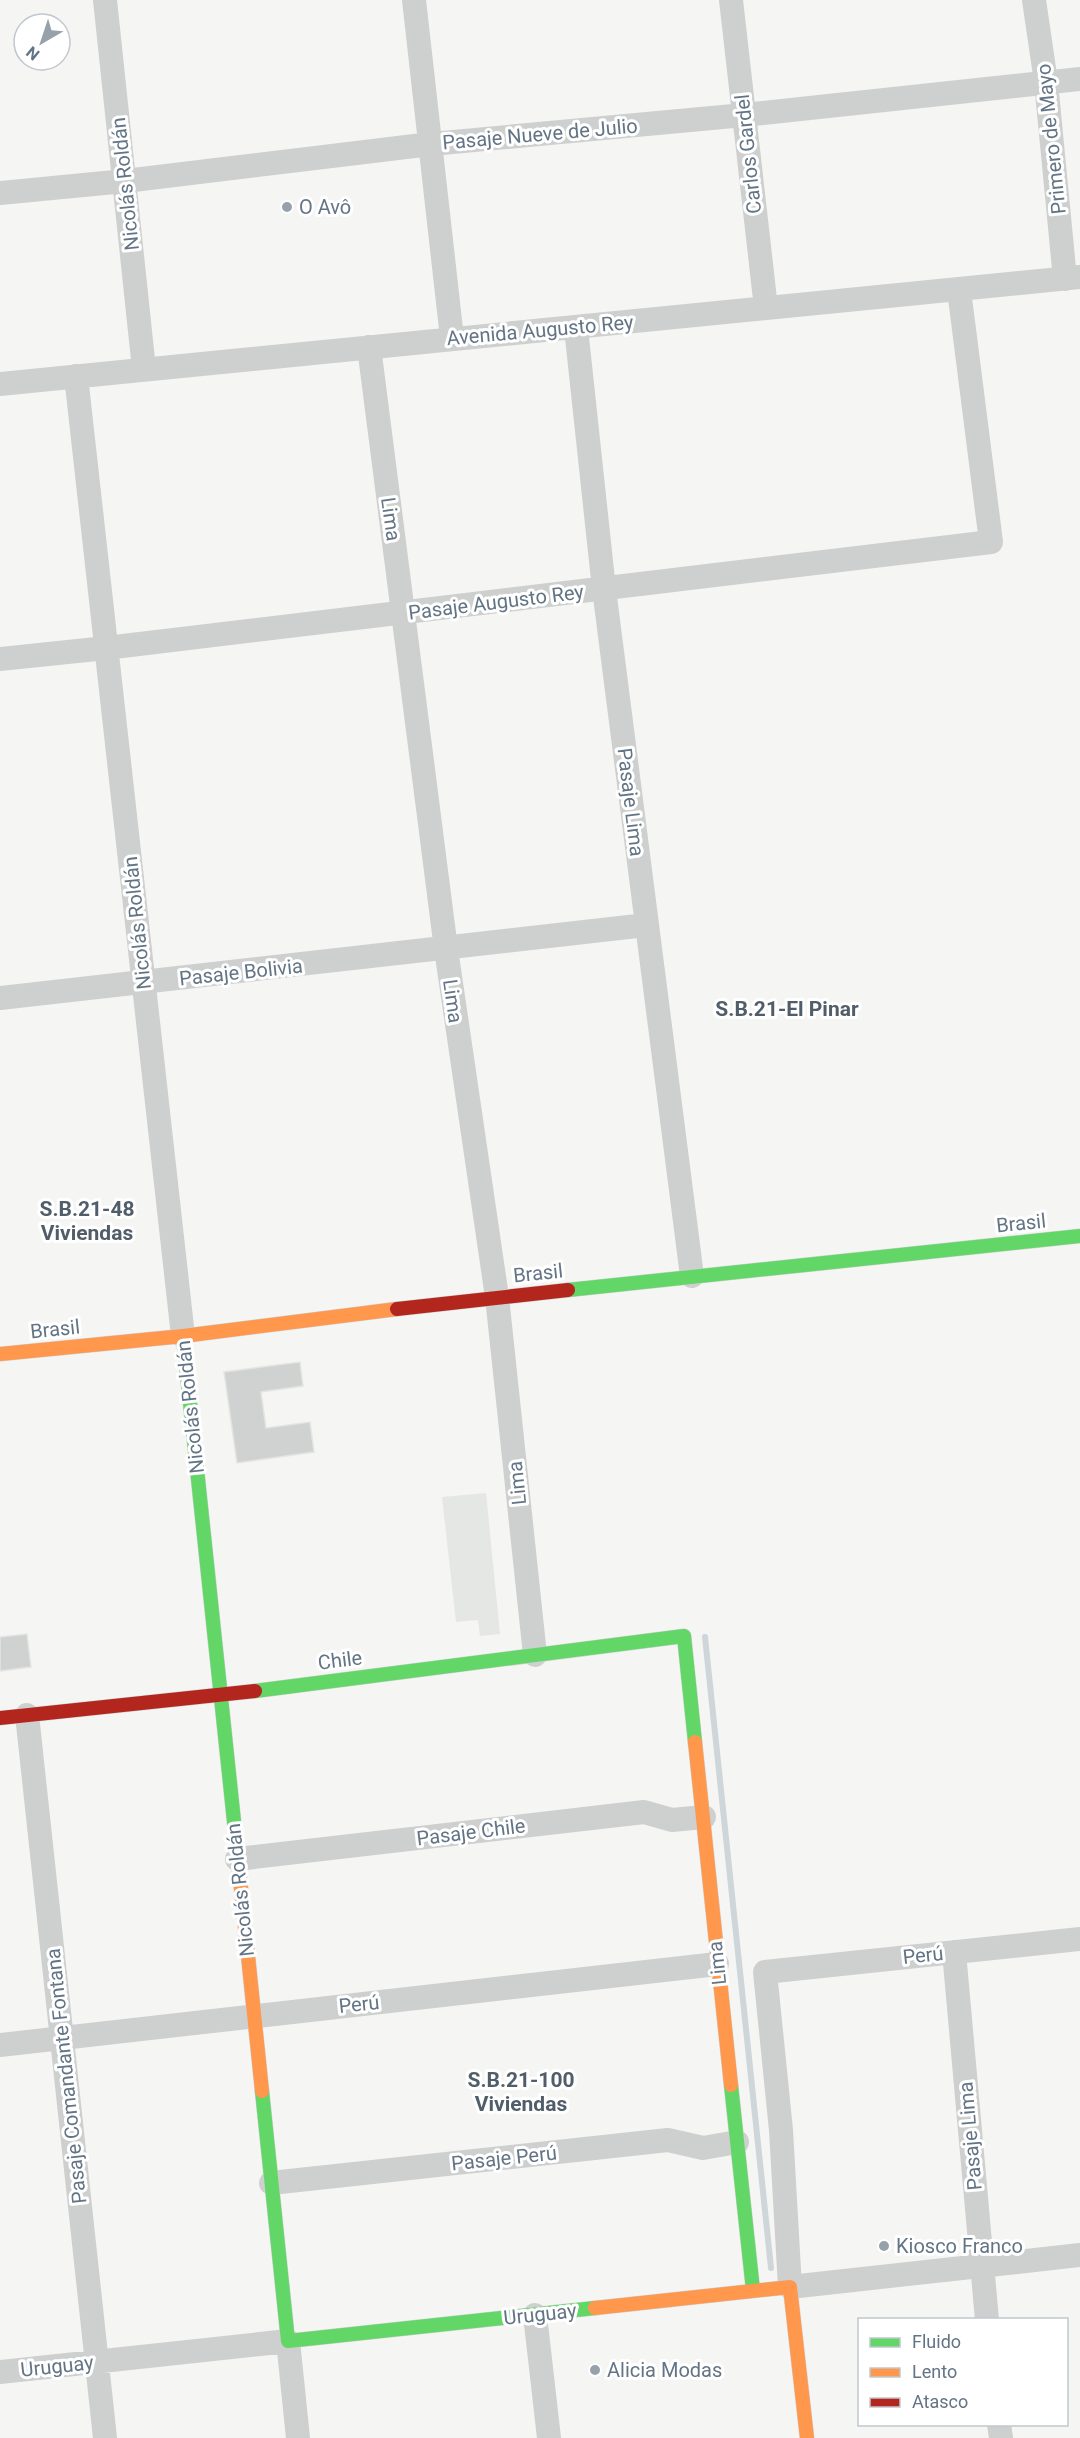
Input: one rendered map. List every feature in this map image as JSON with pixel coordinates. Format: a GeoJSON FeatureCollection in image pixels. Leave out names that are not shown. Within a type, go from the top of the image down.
{"type":"FeatureCollection","features":[{"type":"Feature","properties":{"kind":"street","name":"Nicolás Roldán"},"geometry":{"type":"LineString","coordinates":[[105,0],[144,369]]}},
{"type":"Feature","properties":{"kind":"street"},"geometry":{"type":"LineString","coordinates":[[414,0],[452,338]]}},
{"type":"Feature","properties":{"kind":"street","name":"Carlos Gardel"},"geometry":{"type":"LineString","coordinates":[[731,0],[766,308]]}},
{"type":"Feature","properties":{"kind":"street","name":"Primero de Mayo"},"geometry":{"type":"LineString","coordinates":[[1034,0],[1072,278]]}},
{"type":"Feature","properties":{"kind":"street","name":"Pasaje Nueve de Julio"},"geometry":{"type":"LineString","coordinates":[[0,193],[125,181],[431,144],[744,115],[1080,79]]}},
{"type":"Feature","properties":{"kind":"street","name":"Avenida Augusto Rey"},"geometry":{"type":"LineString","coordinates":[[0,384],[1072,278]]}},
{"type":"Feature","properties":{"kind":"street","name":"Pasaje Augusto Rey"},"geometry":{"type":"LineString","coordinates":[[0,659],[991,542],[959,290]]}},
{"type":"Feature","properties":{"kind":"street","name":"Pasaje Lima"},"geometry":{"type":"LineString","coordinates":[[576,328],[604,589],[692,1276]]}},
{"type":"Feature","properties":{"kind":"street","name":"Lima"},"geometry":{"type":"LineString","coordinates":[[369,347],[446,950],[497,1297],[535,1655]]}},
{"type":"Feature","properties":{"kind":"street","name":"Nicolás Roldán"},"geometry":{"type":"LineString","coordinates":[[75,376],[183,1336],[298,2438]]}},
{"type":"Feature","properties":{"kind":"street","name":"Pasaje Bolivia"},"geometry":{"type":"LineString","coordinates":[[0,998],[446,950],[646,925]]}},
{"type":"Feature","properties":{"kind":"street","name":"Brasil"},"geometry":{"type":"LineString","coordinates":[[0,1354],[183,1336],[497,1297],[1080,1236]]}},
{"type":"Feature","properties":{"kind":"street","name":"Lima"},"geometry":{"type":"LineString","coordinates":[[684,1636],[753,2289]]}},
{"type":"Feature","properties":{"kind":"street","name":"Chile"},"geometry":{"type":"LineString","coordinates":[[0,1718],[220,1695],[684,1636]]}},
{"type":"Feature","properties":{"kind":"street","name":"Pasaje Comandante Fontana"},"geometry":{"type":"LineString","coordinates":[[27,1715],[105,2438]]}},
{"type":"Feature","properties":{"kind":"street","name":"Pasaje Chile"},"geometry":{"type":"LineString","coordinates":[[237,1859],[644,1812],[672,1820],[704,1817]]}},
{"type":"Feature","properties":{"kind":"street","name":"Perú"},"geometry":{"type":"LineString","coordinates":[[790,2287],[781,2130],[765,1972],[1080,1939]]}},
{"type":"Feature","properties":{"kind":"street","name":"Pasaje Lima"},"geometry":{"type":"LineString","coordinates":[[954,1952],[987,2318]]}},
{"type":"Feature","properties":{"kind":"street","name":"Perú"},"geometry":{"type":"LineString","coordinates":[[0,2045],[717,1964]]}},
{"type":"Feature","properties":{"kind":"street","name":"Pasaje Perú"},"geometry":{"type":"LineString","coordinates":[[271,2183],[668,2140],[703,2148],[737,2142]]}},
{"type":"Feature","properties":{"kind":"street","name":"Uruguay"},"geometry":{"type":"LineString","coordinates":[[0,2372],[1080,2255]]}},
{"type":"Feature","properties":{"kind":"street"},"geometry":{"type":"LineString","coordinates":[[790,2287],[807,2438]]}},
{"type":"Feature","properties":{"kind":"street"},"geometry":{"type":"LineString","coordinates":[[535,2315],[549,2438]]}},
{"type":"Feature","properties":{"kind":"shaded area"},"geometry":{"type":"Polygon","coordinates":[[[486,1493],[500,1634],[480,1636],[478,1620],[456,1622],[442,1497],[486,1493]]]}},
{"type":"Feature","properties":{"kind":"building"},"geometry":{"type":"Polygon","coordinates":[[[300,1362],[303,1386],[261,1392],[266,1428],[310,1422],[314,1452],[237,1463],[224,1372],[300,1362]]]}},
{"type":"Feature","properties":{"kind":"building"},"geometry":{"type":"Polygon","coordinates":[[[27,1634],[31,1667],[0,1671],[0,1637],[27,1634]]]}},
{"type":"Feature","properties":{"kind":"waterway"},"geometry":{"type":"LineString","coordinates":[[705,1637],[771,2268]]}},
{"type":"Feature","properties":{"kind":"traffic: fast"},"geometry":{"type":"LineString","coordinates":[[568,1290],[1080,1236]]}},
{"type":"Feature","properties":{"kind":"traffic: fast"},"geometry":{"type":"LineString","coordinates":[[183,1336],[239,1869]]}},
{"type":"Feature","properties":{"kind":"traffic: fast"},"geometry":{"type":"LineString","coordinates":[[255,1691],[684,1636],[695,1742]]}},
{"type":"Feature","properties":{"kind":"traffic: fast"},"geometry":{"type":"LineString","coordinates":[[731,2085],[753,2290]]}},
{"type":"Feature","properties":{"kind":"traffic: fast"},"geometry":{"type":"LineString","coordinates":[[262,2091],[288,2341],[595,2308]]}},
{"type":"Feature","properties":{"kind":"traffic: slow"},"geometry":{"type":"LineString","coordinates":[[0,1354],[183,1336],[397,1309]]}},
{"type":"Feature","properties":{"kind":"traffic: slow"},"geometry":{"type":"LineString","coordinates":[[695,1742],[731,2085]]}},
{"type":"Feature","properties":{"kind":"traffic: slow"},"geometry":{"type":"LineString","coordinates":[[239,1869],[262,2091]]}},
{"type":"Feature","properties":{"kind":"traffic: slow"},"geometry":{"type":"LineString","coordinates":[[595,2308],[790,2287],[807,2438]]}},
{"type":"Feature","properties":{"kind":"traffic: jam"},"geometry":{"type":"LineString","coordinates":[[397,1309],[568,1290]]}},
{"type":"Feature","properties":{"kind":"traffic: jam"},"geometry":{"type":"LineString","coordinates":[[0,1718],[255,1691]]}},
{"type":"Feature","properties":{"kind":"place","name":"O Avô"},"geometry":{"type":"Point","coordinates":[287,207]}},
{"type":"Feature","properties":{"kind":"place","name":"Kiosco Franco"},"geometry":{"type":"Point","coordinates":[884,2246]}},
{"type":"Feature","properties":{"kind":"place","name":"Alicia Modas"},"geometry":{"type":"Point","coordinates":[595,2370]}},
{"type":"Feature","properties":{"kind":"district","name":"S.B.21-El Pinar"},"geometry":{"type":"Point","coordinates":[787,1009]}},
{"type":"Feature","properties":{"kind":"district","name":"S.B.21-48 Viviendas"},"geometry":{"type":"Point","coordinates":[87,1221]}},
{"type":"Feature","properties":{"kind":"district","name":"S.B.21-100 Viviendas"},"geometry":{"type":"Point","coordinates":[521,2092]}}]}
